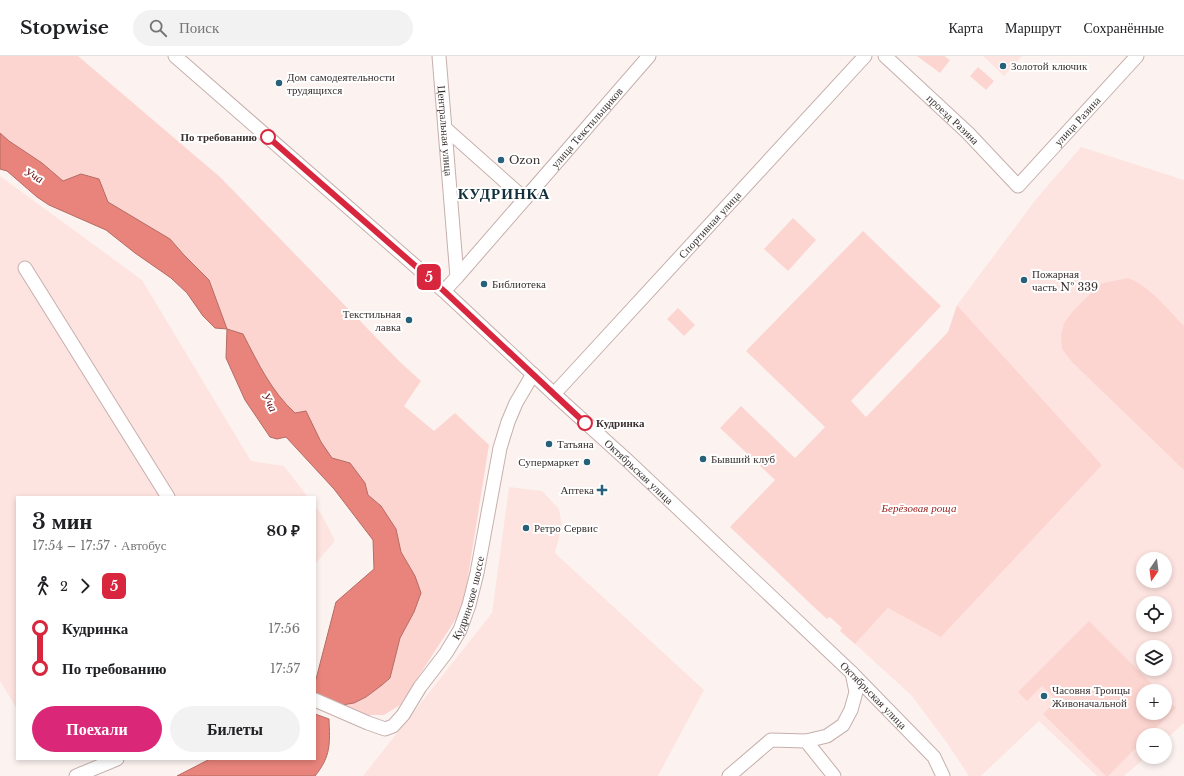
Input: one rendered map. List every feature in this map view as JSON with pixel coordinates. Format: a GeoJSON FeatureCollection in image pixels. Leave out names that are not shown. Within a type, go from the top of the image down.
{"type":"FeatureCollection","features":[{"type":"Feature","properties":{"kind":"street","name":"Октябрьская улица"},"geometry":{"type":"LineString","coordinates":[[175,56],[444,291],[628,461],[852,673],[934,757],[943,776]]}},
{"type":"Feature","properties":{"kind":"street","name":"Центральная улица"},"geometry":{"type":"LineString","coordinates":[[439,56],[457,277]]}},
{"type":"Feature","properties":{"kind":"street","name":"улица Текстильщиков"},"geometry":{"type":"LineString","coordinates":[[444,291],[649,56]]}},
{"type":"Feature","properties":{"kind":"street","name":"Спортивная улица"},"geometry":{"type":"LineString","coordinates":[[554,394],[865,56]]}},
{"type":"Feature","properties":{"kind":"street","name":"проезд Разина"},"geometry":{"type":"LineString","coordinates":[[885,56],[968,133],[1018,186]]}},
{"type":"Feature","properties":{"kind":"street","name":"улица Разина"},"geometry":{"type":"LineString","coordinates":[[1018,186],[1137,56]]}},
{"type":"Feature","properties":{"kind":"street"},"geometry":{"type":"LineString","coordinates":[[445,128],[525,199]]}},
{"type":"Feature","properties":{"kind":"street"},"geometry":{"type":"LineString","coordinates":[[24,268],[167,496]]}},
{"type":"Feature","properties":{"kind":"street","name":"Кудринское шоссе"},"geometry":{"type":"LineString","coordinates":[[316,700],[385,729],[393,726],[403,715],[420,687],[446,653],[460,630],[469,605],[477,573],[500,448],[508,422],[516,403],[534,374]]}},
{"type":"Feature","properties":{"kind":"street"},"geometry":{"type":"LineString","coordinates":[[729,776],[771,740],[806,741],[827,736],[843,725],[851,710],[856,692],[852,673]]}},
{"type":"Feature","properties":{"kind":"street"},"geometry":{"type":"LineString","coordinates":[[806,741],[834,776]]}},
{"type":"Feature","properties":{"kind":"street"},"geometry":{"type":"LineString","coordinates":[[76,776],[115,760]]}},
{"type":"Feature","properties":{"kind":"shaded area","name":"Золотой ключик"},"geometry":{"type":"Polygon","coordinates":[[[983,56],[1022,56],[1004,76],[983,56]]]}},
{"type":"Feature","properties":{"kind":"shaded area"},"geometry":{"type":"Polygon","coordinates":[[[1081,147],[1184,180],[1184,723],[1172,734],[1172,728],[1136,728],[1136,764],[1138,764],[1124,776],[1097,776],[1039,721],[981,776],[969,776],[947,743],[911,695],[855,644],[888,608],[1102,465],[957,305],[1037,198],[1081,147]]]}},
{"type":"Feature","properties":{"kind":"shaded area"},"geometry":{"type":"Polygon","coordinates":[[[0,176],[142,280],[251,461],[284,466],[307,496],[16,496],[16,707],[0,681],[0,176]]]}},
{"type":"Feature","properties":{"kind":"shaded area"},"geometry":{"type":"Polygon","coordinates":[[[509,487],[542,491],[559,509],[562,526],[555,553],[704,690],[658,776],[363,776],[492,613],[509,487]]]}},
{"type":"Feature","properties":{"kind":"shaded area"},"geometry":{"type":"Polygon","coordinates":[[[316,507],[322,515],[335,541],[316,563],[316,507]]]}},
{"type":"Feature","properties":{"kind":"green space"},"geometry":{"type":"Polygon","coordinates":[[[0,56],[78,56],[220,177],[400,362],[421,381],[404,406],[434,431],[455,413],[489,445],[463,608],[400,705],[384,715],[368,715],[342,705],[366,697],[390,678],[400,638],[414,612],[415,576],[401,552],[396,529],[381,506],[368,495],[365,483],[350,463],[332,458],[321,442],[295,413],[282,402],[265,377],[227,329],[209,280],[170,239],[108,202],[99,179],[81,174],[63,181],[42,163],[9,141],[0,133],[0,56]]]}},
{"type":"Feature","properties":{"kind":"green space"},"geometry":{"type":"Polygon","coordinates":[[[917,56],[944,56],[950,60],[940,73],[917,56]]]}},
{"type":"Feature","properties":{"kind":"green space"},"geometry":{"type":"Polygon","coordinates":[[[978,67],[994,81],[986,90],[970,76],[978,67]]]}},
{"type":"Feature","properties":{"kind":"green space"},"geometry":{"type":"Polygon","coordinates":[[[793,218],[816,240],[788,271],[764,249],[793,218]]]}},
{"type":"Feature","properties":{"kind":"green space","name":"Берёзовая роща"},"geometry":{"type":"Polygon","coordinates":[[[863,231],[941,306],[831,422],[851,401],[866,417],[948,332],[957,305],[1102,465],[941,637],[888,608],[855,644],[840,631],[842,628],[830,617],[827,619],[730,527],[775,480],[720,428],[741,406],[795,458],[825,427],[746,351],[863,231]]]}},
{"type":"Feature","properties":{"kind":"green space"},"geometry":{"type":"Polygon","coordinates":[[[1128,278],[1151,292],[1184,326],[1184,470],[1072,362],[1062,349],[1061,335],[1064,323],[1073,311],[1103,283],[1128,278]]]}},
{"type":"Feature","properties":{"kind":"green space"},"geometry":{"type":"Polygon","coordinates":[[[678,308],[695,325],[684,336],[667,319],[678,308]]]}},
{"type":"Feature","properties":{"kind":"green space"},"geometry":{"type":"Polygon","coordinates":[[[1089,621],[1136,668],[1136,676],[1144,676],[1152,684],[1136,684],[1136,720],[1164,720],[1156,728],[1136,728],[1136,748],[1108,776],[1106,776],[1043,714],[1057,700],[1042,686],[1027,701],[1018,692],[1089,621]]]}},
{"type":"Feature","properties":{"kind":"green space"},"geometry":{"type":"Polygon","coordinates":[[[1172,704],[1176,708],[1172,712],[1172,704]]]}},
{"type":"Feature","properties":{"kind":"water","name":"Уча"},"geometry":{"type":"Polygon","coordinates":[[[0,133],[9,141],[42,163],[63,181],[81,174],[99,179],[108,202],[170,239],[209,280],[227,329],[215,328],[203,316],[187,293],[171,278],[135,253],[106,230],[49,205],[37,197],[7,171],[0,169],[0,133]]]}},
{"type":"Feature","properties":{"kind":"water","name":"Уча"},"geometry":{"type":"Polygon","coordinates":[[[227,329],[243,334],[272,386],[286,404],[295,413],[306,411],[321,442],[332,458],[350,463],[365,483],[368,495],[381,506],[396,529],[401,552],[415,576],[421,593],[414,612],[400,638],[390,678],[366,697],[354,703],[342,705],[316,693],[316,679],[336,602],[374,569],[373,540],[334,489],[286,437],[277,439],[270,437],[245,400],[226,358],[227,329]]]}},
{"type":"Feature","properties":{"kind":"water"},"geometry":{"type":"Polygon","coordinates":[[[316,714],[329,719],[329,743],[327,756],[315,776],[177,776],[208,760],[316,760],[316,714]]]}},
{"type":"Feature","properties":{"kind":"bus line","name":"5"},"geometry":{"type":"LineString","coordinates":[[268,137],[444,291],[585,423]]}},
{"type":"Feature","properties":{"kind":"place","name":"Золотой ключик"},"geometry":{"type":"Point","coordinates":[1003,66]}},
{"type":"Feature","properties":{"kind":"place","name":"Дом самодеятельности трудящихся"},"geometry":{"type":"Point","coordinates":[279,83]}},
{"type":"Feature","properties":{"kind":"place","name":"По требованию"},"geometry":{"type":"Point","coordinates":[268,137]}},
{"type":"Feature","properties":{"kind":"place","name":"Ozon"},"geometry":{"type":"Point","coordinates":[501,160]}},
{"type":"Feature","properties":{"kind":"place","name":"Пожарная часть № 339"},"geometry":{"type":"Point","coordinates":[1024,280]}},
{"type":"Feature","properties":{"kind":"place","name":"Библиотека"},"geometry":{"type":"Point","coordinates":[484,284]}},
{"type":"Feature","properties":{"kind":"place","name":"Текстильная лавка"},"geometry":{"type":"Point","coordinates":[409,320]}},
{"type":"Feature","properties":{"kind":"place","name":"Кудринка"},"geometry":{"type":"Point","coordinates":[585,423]}},
{"type":"Feature","properties":{"kind":"place","name":"Татьяна"},"geometry":{"type":"Point","coordinates":[549,444]}},
{"type":"Feature","properties":{"kind":"place","name":"Бывший клуб"},"geometry":{"type":"Point","coordinates":[703,459]}},
{"type":"Feature","properties":{"kind":"place","name":"Супермаркет"},"geometry":{"type":"Point","coordinates":[587,462]}},
{"type":"Feature","properties":{"kind":"place","name":"Аптека"},"geometry":{"type":"Point","coordinates":[602,490]}},
{"type":"Feature","properties":{"kind":"place","name":"Ретро Сервис"},"geometry":{"type":"Point","coordinates":[526,528]}},
{"type":"Feature","properties":{"kind":"place","name":"Часовня Троицы Живоначальной"},"geometry":{"type":"Point","coordinates":[1044,696]}},
{"type":"Feature","properties":{"kind":"district","name":"КУДРИНКА"},"geometry":{"type":"Point","coordinates":[504,193]}}]}
